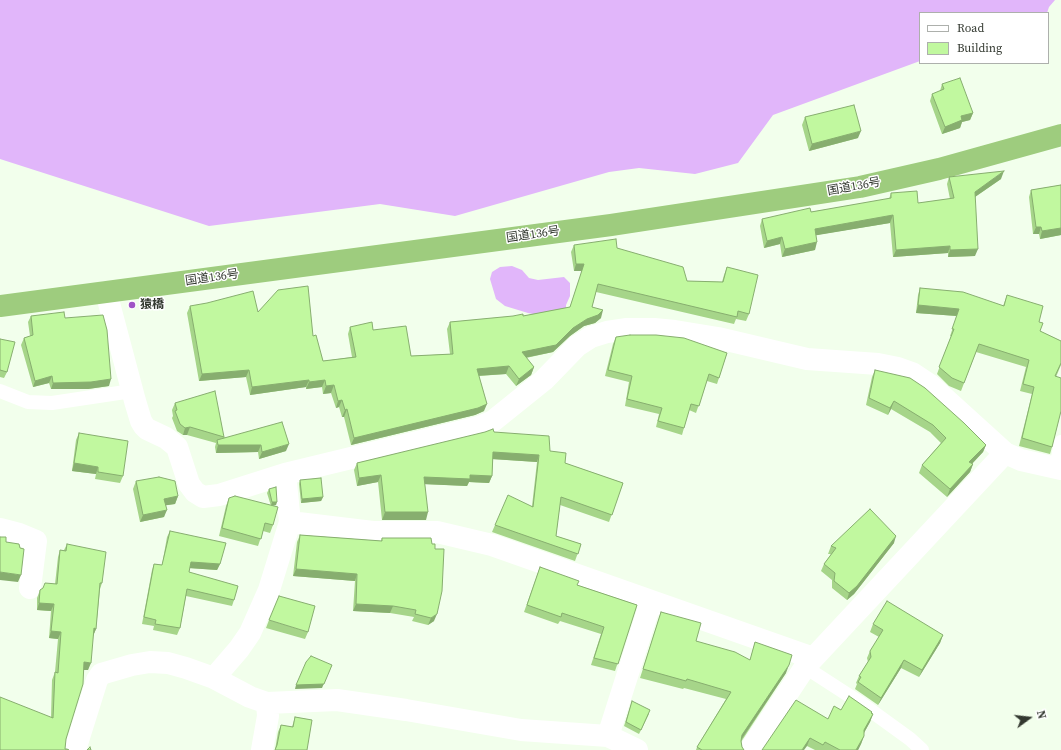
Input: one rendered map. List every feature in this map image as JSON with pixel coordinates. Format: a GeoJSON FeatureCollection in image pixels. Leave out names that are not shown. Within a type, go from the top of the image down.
{"type":"FeatureCollection","features":[{"type":"Feature","properties":{"kind":"highway","name":"国道136号"},"geometry":{"type":"LineString","coordinates":[[0,306],[611,225],[860,187],[939,169],[1061,135]]}},
{"type":"Feature","properties":{"kind":"street"},"geometry":{"type":"LineString","coordinates":[[106,292],[132,391],[144,426],[166,438],[177,447],[189,484],[195,492],[203,497],[219,494],[285,474],[479,427],[493,421],[544,380],[577,346],[591,337],[607,332],[627,329],[675,331],[718,338],[807,358],[878,364],[898,368],[912,373],[930,384],[1005,453],[1021,460],[1059,469]]}},
{"type":"Feature","properties":{"kind":"street"},"geometry":{"type":"LineString","coordinates":[[750,750],[809,662],[1005,453]]}},
{"type":"Feature","properties":{"kind":"street"},"geometry":{"type":"LineString","coordinates":[[214,678],[239,649],[250,633],[269,590],[290,522],[285,474]]}},
{"type":"Feature","properties":{"kind":"street"},"geometry":{"type":"LineString","coordinates":[[290,522],[373,532],[437,532],[492,545],[651,602],[809,662]]}},
{"type":"Feature","properties":{"kind":"street"},"geometry":{"type":"LineString","coordinates":[[0,529],[19,534],[36,541],[30,588]]}},
{"type":"Feature","properties":{"kind":"street"},"geometry":{"type":"LineString","coordinates":[[608,736],[651,602]]}},
{"type":"Feature","properties":{"kind":"street"},"geometry":{"type":"LineString","coordinates":[[75,750],[97,680],[101,674],[132,665],[150,662],[168,663],[214,678],[250,697],[266,703],[336,700],[406,710],[521,730],[608,736],[637,750]]}},
{"type":"Feature","properties":{"kind":"street"},"geometry":{"type":"LineString","coordinates":[[262,750],[268,716],[266,703]]}},
{"type":"Feature","properties":{"kind":"lane"},"geometry":{"type":"LineString","coordinates":[[0,392],[28,402],[52,403],[132,391]]}},
{"type":"Feature","properties":{"kind":"lane"},"geometry":{"type":"LineString","coordinates":[[1059,469],[1061,442]]}},
{"type":"Feature","properties":{"kind":"lane"},"geometry":{"type":"LineString","coordinates":[[809,662],[910,739],[922,750]]}},
{"type":"Feature","properties":{"kind":"shaded area"},"geometry":{"type":"Polygon","coordinates":[[[0,0],[1055,0],[1049,7],[1047,12],[919,12],[919,61],[773,115],[738,163],[695,174],[639,168],[609,172],[455,216],[380,204],[209,226],[0,159],[0,0]]]}},
{"type":"Feature","properties":{"kind":"shaded area"},"geometry":{"type":"Polygon","coordinates":[[[512,266],[522,270],[529,278],[538,280],[564,277],[570,283],[570,296],[566,305],[566,310],[543,316],[505,306],[496,299],[490,279],[492,272],[500,267],[512,266]]]}},
{"type":"Feature","properties":{"kind":"building"},"geometry":{"type":"Polygon","coordinates":[[[960,78],[973,113],[961,116],[962,120],[945,127],[932,94],[944,89],[942,84],[960,78]]]}},
{"type":"Feature","properties":{"kind":"building"},"geometry":{"type":"Polygon","coordinates":[[[854,105],[861,131],[812,144],[805,117],[854,105]]]}},
{"type":"Feature","properties":{"kind":"building"},"geometry":{"type":"Polygon","coordinates":[[[1004,171],[975,192],[978,249],[950,250],[950,246],[896,250],[893,215],[815,229],[817,242],[785,249],[782,237],[767,241],[762,219],[810,208],[811,212],[891,198],[891,193],[917,191],[918,203],[954,198],[949,177],[1004,171]]]}},
{"type":"Feature","properties":{"kind":"building"},"geometry":{"type":"Polygon","coordinates":[[[1061,185],[1061,228],[1042,231],[1041,227],[1036,227],[1031,190],[1061,185]]]}},
{"type":"Feature","properties":{"kind":"building"},"geometry":{"type":"Polygon","coordinates":[[[616,239],[617,248],[683,267],[687,281],[723,282],[727,267],[758,275],[749,314],[738,311],[737,317],[598,284],[592,307],[603,310],[598,315],[587,319],[573,328],[556,345],[522,352],[534,367],[519,379],[509,366],[477,369],[487,404],[478,408],[354,438],[347,409],[345,410],[342,400],[338,401],[334,385],[326,386],[325,380],[309,382],[309,380],[252,387],[249,370],[202,374],[190,306],[253,291],[258,312],[278,290],[308,286],[313,336],[316,335],[323,361],[356,357],[350,327],[372,322],[373,330],[406,326],[411,356],[453,354],[450,322],[523,314],[523,316],[570,307],[584,264],[576,264],[574,245],[616,239]]]}},
{"type":"Feature","properties":{"kind":"building"},"geometry":{"type":"Polygon","coordinates":[[[920,288],[963,292],[1004,306],[1007,295],[1043,306],[1039,322],[1043,323],[1040,331],[1061,341],[1061,363],[1055,376],[1061,378],[1061,411],[1052,447],[1022,438],[1034,387],[1023,384],[1029,360],[979,344],[964,383],[952,378],[939,367],[954,329],[952,329],[959,309],[918,305],[920,288]]]}},
{"type":"Feature","properties":{"kind":"building"},"geometry":{"type":"Polygon","coordinates":[[[64,312],[65,318],[103,315],[107,330],[111,379],[91,382],[53,383],[52,376],[35,381],[24,338],[33,335],[31,316],[64,312]]]}},
{"type":"Feature","properties":{"kind":"building"},"geometry":{"type":"Polygon","coordinates":[[[630,335],[656,335],[684,338],[727,353],[719,378],[709,374],[699,406],[691,404],[684,428],[658,421],[662,408],[627,399],[632,376],[608,370],[616,337],[630,335]]]}},
{"type":"Feature","properties":{"kind":"building"},"geometry":{"type":"Polygon","coordinates":[[[0,339],[15,342],[7,372],[0,370],[0,339]]]}},
{"type":"Feature","properties":{"kind":"building"},"geometry":{"type":"Polygon","coordinates":[[[875,370],[910,378],[925,388],[986,445],[969,462],[973,464],[950,489],[922,465],[946,438],[933,425],[894,401],[890,408],[869,398],[875,370]]]}},
{"type":"Feature","properties":{"kind":"building"},"geometry":{"type":"Polygon","coordinates":[[[215,391],[224,437],[190,427],[185,428],[180,424],[175,411],[177,410],[175,403],[215,391]]]}},
{"type":"Feature","properties":{"kind":"building"},"geometry":{"type":"Polygon","coordinates":[[[282,422],[289,444],[262,452],[261,445],[218,445],[217,440],[282,422]]]}},
{"type":"Feature","properties":{"kind":"building"},"geometry":{"type":"Polygon","coordinates":[[[493,429],[494,432],[549,436],[550,451],[566,453],[565,463],[623,483],[612,515],[561,497],[556,536],[581,544],[578,554],[495,525],[508,495],[533,507],[539,455],[493,452],[492,476],[470,475],[470,479],[424,477],[428,512],[385,512],[381,475],[359,478],[357,463],[493,429]]]}},
{"type":"Feature","properties":{"kind":"building"},"geometry":{"type":"Polygon","coordinates":[[[79,433],[128,441],[123,476],[98,472],[98,467],[74,463],[79,433]]]}},
{"type":"Feature","properties":{"kind":"building"},"geometry":{"type":"Polygon","coordinates":[[[159,477],[175,481],[178,496],[164,499],[167,510],[143,515],[136,481],[159,477]]]}},
{"type":"Feature","properties":{"kind":"building"},"geometry":{"type":"Polygon","coordinates":[[[321,478],[323,497],[302,499],[300,480],[321,478]]]}},
{"type":"Feature","properties":{"kind":"building"},"geometry":{"type":"Polygon","coordinates":[[[276,487],[277,502],[272,502],[269,489],[276,487]]]}},
{"type":"Feature","properties":{"kind":"building"},"geometry":{"type":"Polygon","coordinates":[[[235,496],[278,507],[273,525],[265,523],[261,539],[222,528],[229,498],[235,496]]]}},
{"type":"Feature","properties":{"kind":"building"},"geometry":{"type":"Polygon","coordinates":[[[870,509],[896,536],[857,586],[849,593],[834,581],[835,573],[824,564],[836,548],[831,546],[870,509]]]}},
{"type":"Feature","properties":{"kind":"building"},"geometry":{"type":"Polygon","coordinates":[[[170,531],[226,543],[220,564],[191,562],[189,572],[238,586],[234,600],[187,589],[180,628],[155,624],[156,620],[144,617],[154,564],[162,565],[170,531]]]}},
{"type":"Feature","properties":{"kind":"building"},"geometry":{"type":"Polygon","coordinates":[[[300,535],[382,541],[382,538],[431,538],[432,544],[435,544],[435,549],[444,549],[442,591],[437,614],[431,618],[415,614],[416,610],[393,606],[356,604],[357,574],[296,569],[300,535]]]}},
{"type":"Feature","properties":{"kind":"building"},"geometry":{"type":"Polygon","coordinates":[[[0,537],[6,537],[6,542],[19,544],[20,548],[24,549],[21,575],[0,572],[0,537]]]}},
{"type":"Feature","properties":{"kind":"building"},"geometry":{"type":"Polygon","coordinates":[[[67,544],[106,552],[102,583],[100,583],[91,663],[84,662],[83,684],[66,739],[65,749],[69,750],[0,750],[0,697],[53,718],[55,672],[58,673],[61,632],[51,631],[54,604],[39,603],[40,590],[43,588],[45,583],[57,584],[60,550],[66,551],[67,544]]]}},
{"type":"Feature","properties":{"kind":"building"},"geometry":{"type":"Polygon","coordinates":[[[540,567],[579,581],[577,585],[637,605],[618,664],[594,658],[604,627],[562,613],[561,617],[527,605],[540,567]]]}},
{"type":"Feature","properties":{"kind":"building"},"geometry":{"type":"Polygon","coordinates":[[[279,596],[315,606],[308,632],[269,620],[279,596]]]}},
{"type":"Feature","properties":{"kind":"building"},"geometry":{"type":"Polygon","coordinates":[[[887,601],[943,635],[922,670],[904,660],[881,698],[858,682],[861,677],[859,676],[871,657],[870,651],[883,630],[873,624],[887,601]]]}},
{"type":"Feature","properties":{"kind":"building"},"geometry":{"type":"Polygon","coordinates":[[[661,612],[701,623],[696,641],[735,652],[750,660],[755,642],[792,655],[789,665],[742,735],[741,741],[744,750],[702,750],[697,747],[731,692],[687,679],[686,681],[643,669],[661,612]]]}},
{"type":"Feature","properties":{"kind":"building"},"geometry":{"type":"Polygon","coordinates":[[[311,656],[332,665],[324,684],[296,685],[306,662],[311,656]]]}},
{"type":"Feature","properties":{"kind":"building"},"geometry":{"type":"Polygon","coordinates":[[[849,696],[873,714],[864,730],[864,736],[856,750],[840,750],[825,742],[823,745],[810,738],[802,750],[762,750],[796,700],[828,719],[834,706],[841,710],[849,696]]]}},
{"type":"Feature","properties":{"kind":"building"},"geometry":{"type":"Polygon","coordinates":[[[632,701],[650,710],[641,730],[626,722],[632,701]]]}},
{"type":"Feature","properties":{"kind":"building"},"geometry":{"type":"Polygon","coordinates":[[[295,717],[312,720],[307,750],[275,750],[281,725],[293,727],[295,717]]]}},
{"type":"Feature","properties":{"kind":"place","name":"猿橋"},"geometry":{"type":"Point","coordinates":[132,305]}}]}
